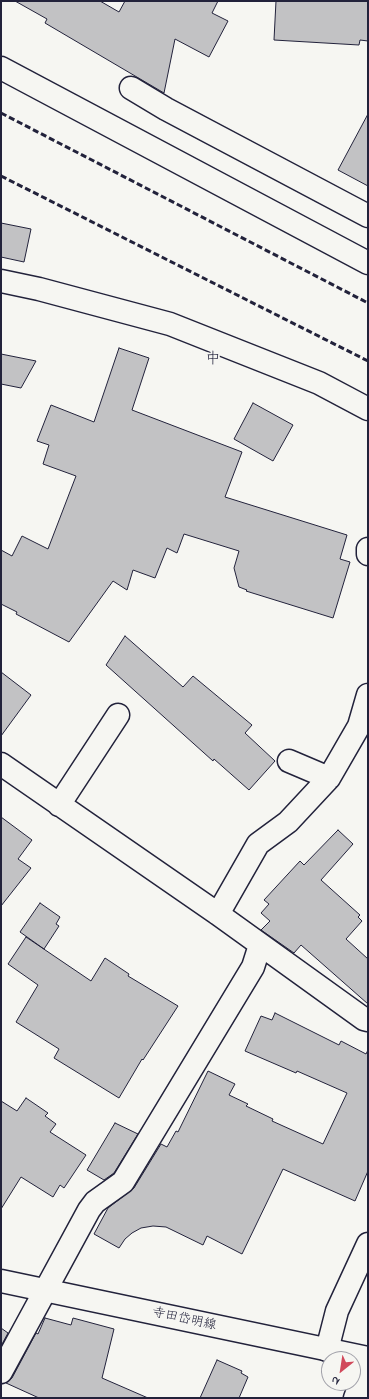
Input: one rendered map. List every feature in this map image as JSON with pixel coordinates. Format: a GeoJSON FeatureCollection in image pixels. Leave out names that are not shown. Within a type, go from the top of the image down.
{"type":"FeatureCollection","features":[{"type":"Feature","properties":{"kind":"street"},"geometry":{"type":"LineString","coordinates":[[1,68],[368,263]]}},
{"type":"Feature","properties":{"kind":"street"},"geometry":{"type":"LineString","coordinates":[[130,88],[166,109],[368,216]]}},
{"type":"Feature","properties":{"kind":"street"},"geometry":{"type":"LineString","coordinates":[[1,281],[39,288],[170,324],[319,383],[368,408]]}},
{"type":"Feature","properties":{"kind":"street"},"geometry":{"type":"LineString","coordinates":[[368,549],[368,554]]}},
{"type":"Feature","properties":{"kind":"street"},"geometry":{"type":"LineString","coordinates":[[218,914],[258,844],[288,822],[329,778],[359,726],[368,695]]}},
{"type":"Feature","properties":{"kind":"street"},"geometry":{"type":"LineString","coordinates":[[59,805],[118,715]]}},
{"type":"Feature","properties":{"kind":"street"},"geometry":{"type":"LineString","coordinates":[[289,761],[329,778]]}},
{"type":"Feature","properties":{"kind":"street"},"geometry":{"type":"LineString","coordinates":[[1,764],[218,914],[364,1019],[368,1020]]}},
{"type":"Feature","properties":{"kind":"street"},"geometry":{"type":"LineString","coordinates":[[1,1372],[89,1210],[95,1202],[123,1182],[253,967],[260,945]]}},
{"type":"Feature","properties":{"kind":"street"},"geometry":{"type":"LineString","coordinates":[[327,1350],[337,1310],[368,1244]]}},
{"type":"Feature","properties":{"kind":"street","name":"寺田岱明線"},"geometry":{"type":"LineString","coordinates":[[1,1281],[368,1358]]}},
{"type":"Feature","properties":{"kind":"street"},"geometry":{"type":"LineString","coordinates":[[355,1398],[368,1363]]}},
{"type":"Feature","properties":{"kind":"building"},"geometry":{"type":"Polygon","coordinates":[[[15,1],[100,1],[119,12],[125,1],[218,1],[212,13],[228,21],[209,57],[175,39],[164,93],[45,23],[47,19],[15,1]]]}},
{"type":"Feature","properties":{"kind":"building"},"geometry":{"type":"Polygon","coordinates":[[[276,1],[368,1],[368,41],[360,40],[359,45],[274,40],[276,1]]]}},
{"type":"Feature","properties":{"kind":"building"},"geometry":{"type":"Polygon","coordinates":[[[368,114],[368,186],[338,170],[368,114]]]}},
{"type":"Feature","properties":{"kind":"building"},"geometry":{"type":"Polygon","coordinates":[[[1,223],[31,229],[24,262],[1,257],[1,223]]]}},
{"type":"Feature","properties":{"kind":"building"},"geometry":{"type":"Polygon","coordinates":[[[119,348],[149,358],[132,410],[242,452],[225,497],[347,535],[340,559],[350,562],[333,618],[246,591],[247,590],[239,587],[234,568],[239,551],[184,534],[177,553],[167,548],[155,578],[133,570],[127,590],[113,581],[69,642],[16,614],[17,612],[1,604],[1,550],[12,556],[22,536],[48,549],[76,476],[43,464],[49,445],[37,441],[51,405],[94,422],[119,348]]]}},
{"type":"Feature","properties":{"kind":"building"},"geometry":{"type":"Polygon","coordinates":[[[1,354],[36,361],[21,388],[1,384],[1,354]]]}},
{"type":"Feature","properties":{"kind":"building"},"geometry":{"type":"Polygon","coordinates":[[[253,403],[293,425],[273,461],[234,439],[253,403]]]}},
{"type":"Feature","properties":{"kind":"building"},"geometry":{"type":"Polygon","coordinates":[[[125,636],[183,687],[193,676],[252,725],[245,733],[275,761],[249,790],[214,759],[213,761],[106,665],[125,636]]]}},
{"type":"Feature","properties":{"kind":"building"},"geometry":{"type":"Polygon","coordinates":[[[1,672],[31,695],[1,736],[1,672]]]}},
{"type":"Feature","properties":{"kind":"building"},"geometry":{"type":"Polygon","coordinates":[[[1,817],[32,840],[18,859],[31,868],[1,906],[1,817]]]}},
{"type":"Feature","properties":{"kind":"building"},"geometry":{"type":"Polygon","coordinates":[[[338,830],[353,844],[321,880],[360,915],[358,917],[362,921],[346,939],[368,959],[368,1004],[301,945],[294,953],[261,930],[270,921],[261,913],[269,904],[264,900],[300,861],[304,865],[338,830]]]}},
{"type":"Feature","properties":{"kind":"building"},"geometry":{"type":"Polygon","coordinates":[[[40,903],[60,917],[56,924],[59,926],[44,949],[20,932],[40,903]]]}},
{"type":"Feature","properties":{"kind":"building"},"geometry":{"type":"Polygon","coordinates":[[[26,937],[91,981],[105,958],[129,974],[128,976],[178,1006],[143,1060],[142,1059],[119,1098],[54,1058],[59,1049],[16,1022],[38,985],[8,964],[26,937]]]}},
{"type":"Feature","properties":{"kind":"building"},"geometry":{"type":"Polygon","coordinates":[[[275,1013],[339,1045],[341,1041],[366,1054],[368,1050],[368,1171],[355,1201],[283,1169],[242,1254],[207,1236],[203,1245],[166,1227],[153,1226],[141,1228],[125,1239],[119,1248],[94,1234],[108,1208],[134,1188],[161,1144],[167,1147],[176,1131],[178,1132],[208,1071],[235,1084],[229,1095],[248,1104],[246,1106],[273,1119],[272,1121],[323,1144],[347,1093],[297,1071],[296,1073],[245,1051],[261,1016],[272,1020],[275,1013]]]}},
{"type":"Feature","properties":{"kind":"building"},"geometry":{"type":"Polygon","coordinates":[[[26,1098],[48,1113],[45,1116],[56,1124],[50,1132],[86,1155],[64,1188],[60,1185],[53,1197],[21,1177],[1,1209],[1,1101],[17,1111],[26,1098]]]}},
{"type":"Feature","properties":{"kind":"building"},"geometry":{"type":"Polygon","coordinates":[[[115,1123],[138,1134],[114,1173],[104,1180],[87,1170],[115,1123]]]}},
{"type":"Feature","properties":{"kind":"building"},"geometry":{"type":"Polygon","coordinates":[[[45,1318],[71,1325],[73,1318],[114,1329],[102,1378],[148,1398],[39,1398],[6,1383],[12,1378],[36,1333],[38,1334],[45,1318]]]}},
{"type":"Feature","properties":{"kind":"building"},"geometry":{"type":"Polygon","coordinates":[[[1,1328],[8,1333],[1,1346],[1,1328]]]}},
{"type":"Feature","properties":{"kind":"building"},"geometry":{"type":"Polygon","coordinates":[[[217,1360],[242,1371],[241,1373],[248,1377],[239,1398],[200,1398],[217,1360]]]}},
{"type":"Feature","properties":{"kind":"railway"},"geometry":{"type":"LineString","coordinates":[[1,113],[368,303]]}},
{"type":"Feature","properties":{"kind":"railway"},"geometry":{"type":"LineString","coordinates":[[1,176],[368,361]]}},
{"type":"Feature","properties":{"kind":"district","name":"中"},"geometry":{"type":"Point","coordinates":[213,361]}}]}
